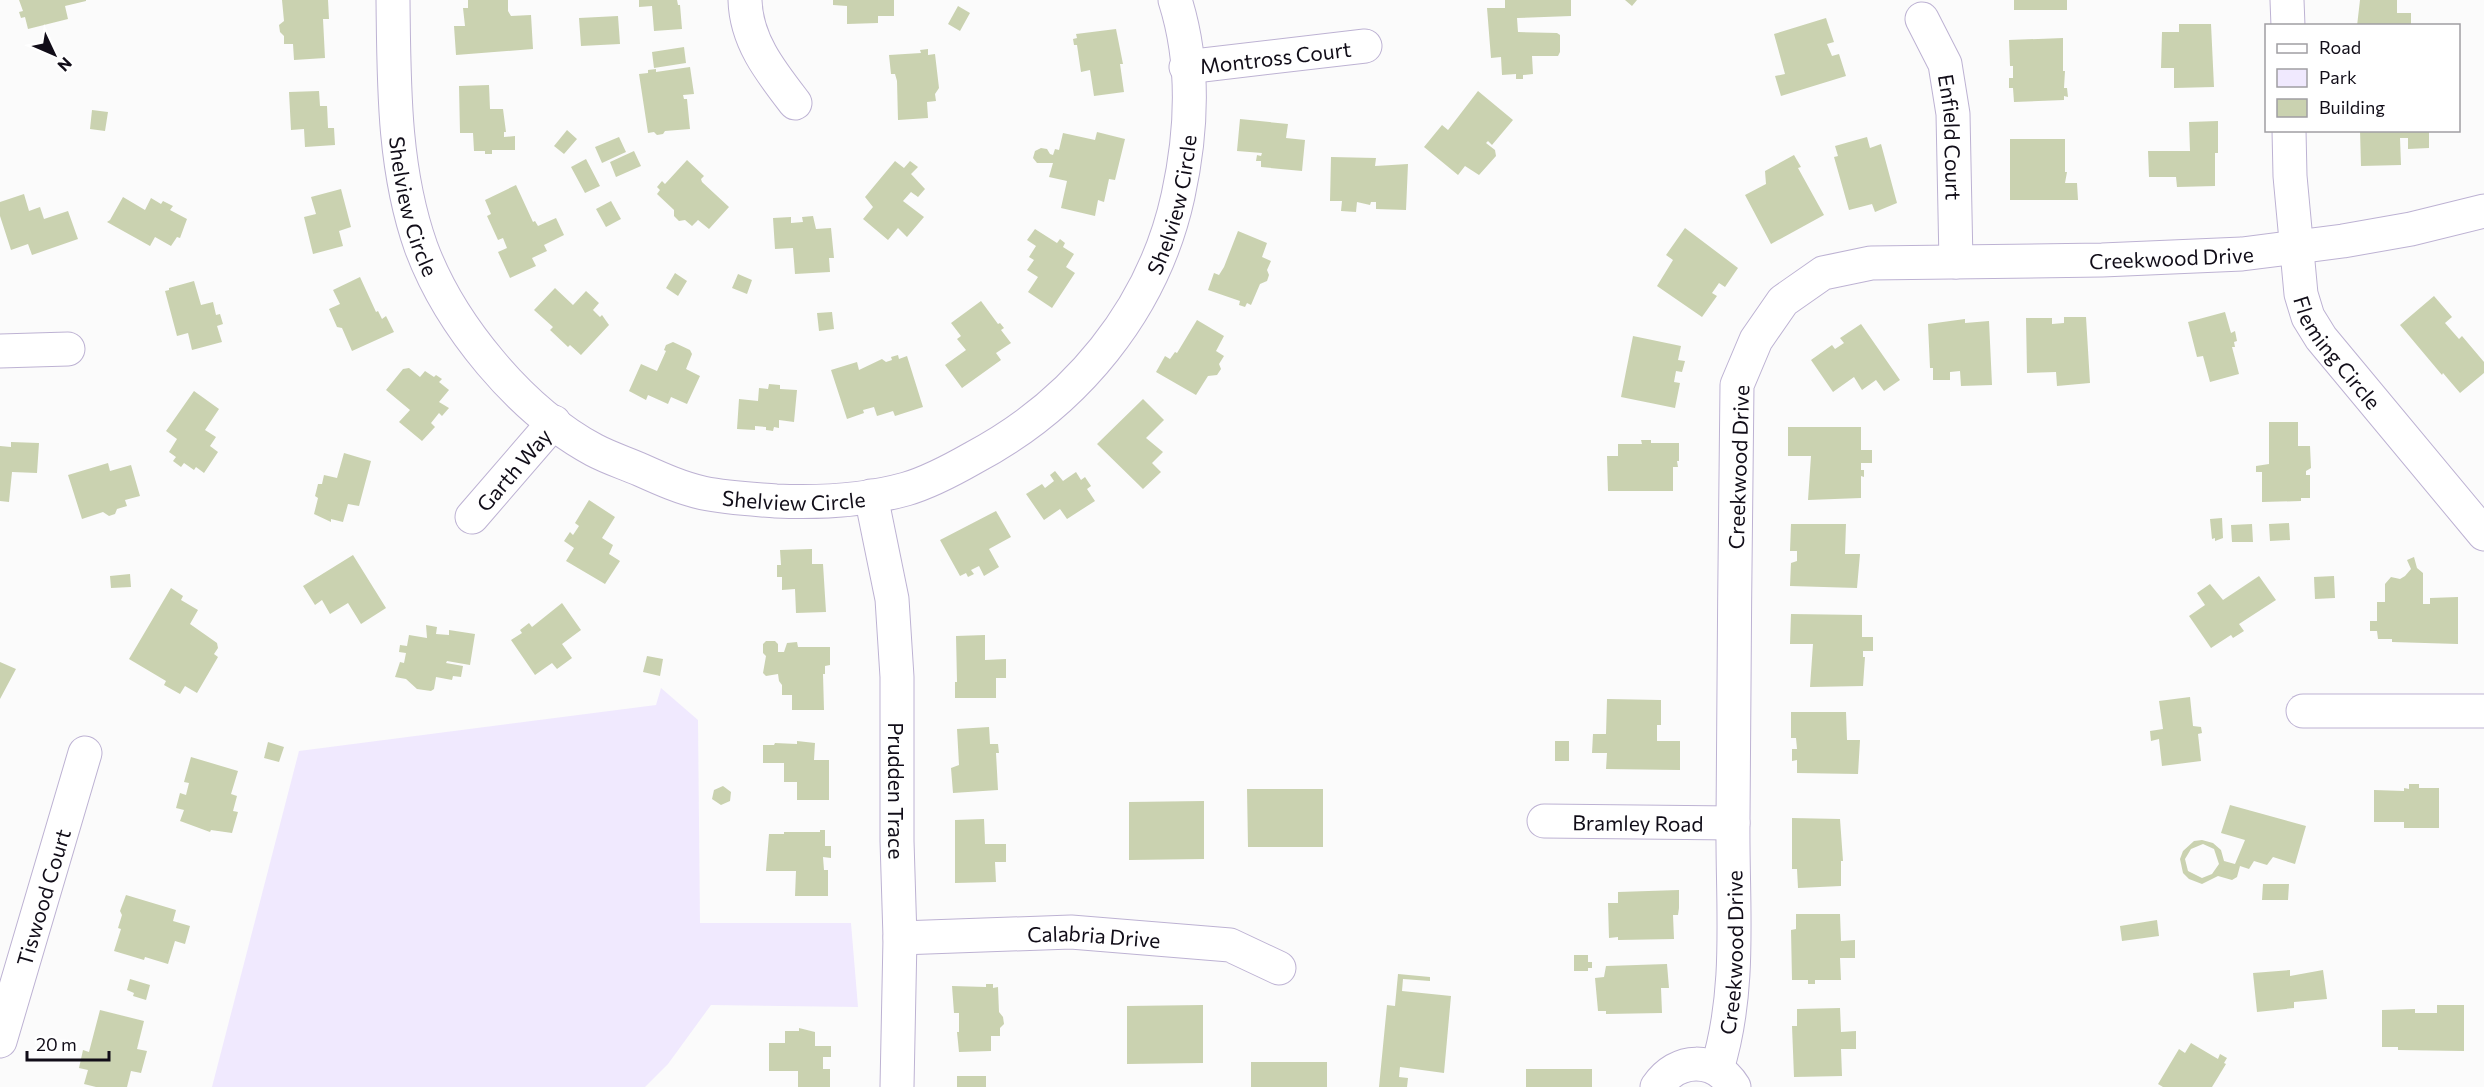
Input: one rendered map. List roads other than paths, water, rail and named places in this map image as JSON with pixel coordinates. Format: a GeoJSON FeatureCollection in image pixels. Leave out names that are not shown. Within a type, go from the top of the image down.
{"type":"FeatureCollection","features":[{"type":"Feature","properties":{"kind":"street","name":"Shelview Circle"},"geometry":{"type":"LineString","coordinates":[[393,0],[394,86],[402,171],[421,246],[450,306],[469,336],[508,382],[554,422],[594,450],[675,485],[703,493],[734,498],[815,503],[871,496],[907,488],[943,475],[1004,442],[1054,404],[1092,365],[1126,322],[1155,270],[1174,218],[1185,165],[1190,108],[1184,44],[1175,0]]}},
{"type":"Feature","properties":{"kind":"street"},"geometry":{"type":"LineString","coordinates":[[745,0],[753,41],[770,70],[795,103]]}},
{"type":"Feature","properties":{"kind":"street"},"geometry":{"type":"LineString","coordinates":[[2288,0],[2288,24]]}},
{"type":"Feature","properties":{"kind":"street","name":"Enfield Court"},"geometry":{"type":"LineString","coordinates":[[1922,19],[1945,64],[1953,114],[1956,262]]}},
{"type":"Feature","properties":{"kind":"street","name":"Montross Court"},"geometry":{"type":"LineString","coordinates":[[1186,67],[1365,46]]}},
{"type":"Feature","properties":{"kind":"street","name":"Fleming Circle"},"geometry":{"type":"LineString","coordinates":[[2289,132],[2290,176],[2301,294],[2308,317],[2321,338],[2484,534]]}},
{"type":"Feature","properties":{"kind":"street","name":"Creekwood Drive"},"geometry":{"type":"LineString","coordinates":[[1726,1078],[1727,1037],[1735,957],[1733,823],[1737,385],[1756,340],[1783,301],[1823,273],[1871,263],[2182,258],[2242,254],[2411,229],[2484,212]]}},
{"type":"Feature","properties":{"kind":"street"},"geometry":{"type":"LineString","coordinates":[[0,351],[68,349]]}},
{"type":"Feature","properties":{"kind":"street","name":"Garth Way"},"geometry":{"type":"LineString","coordinates":[[472,517],[554,422]]}},
{"type":"Feature","properties":{"kind":"street","name":"Prudden Trace"},"geometry":{"type":"LineString","coordinates":[[871,496],[893,610],[897,677],[897,842],[900,938],[897,1087]]}},
{"type":"Feature","properties":{"kind":"street"},"geometry":{"type":"LineString","coordinates":[[2302,711],[2484,711]]}},
{"type":"Feature","properties":{"kind":"street","name":"Tiswood Court"},"geometry":{"type":"LineString","coordinates":[[0,1041],[85,753]]}},
{"type":"Feature","properties":{"kind":"street","name":"Bramley Road"},"geometry":{"type":"LineString","coordinates":[[1544,821],[1733,823]]}},
{"type":"Feature","properties":{"kind":"street","name":"Calabria Drive"},"geometry":{"type":"LineString","coordinates":[[900,938],[1083,933],[1230,945],[1279,968]]}},
{"type":"Feature","properties":{"kind":"street","name":"Creekwood Drive"},"geometry":{"type":"LineString","coordinates":[[1657,1087],[1675,1068],[1689,1064],[1704,1064],[1726,1078]]}}]}
